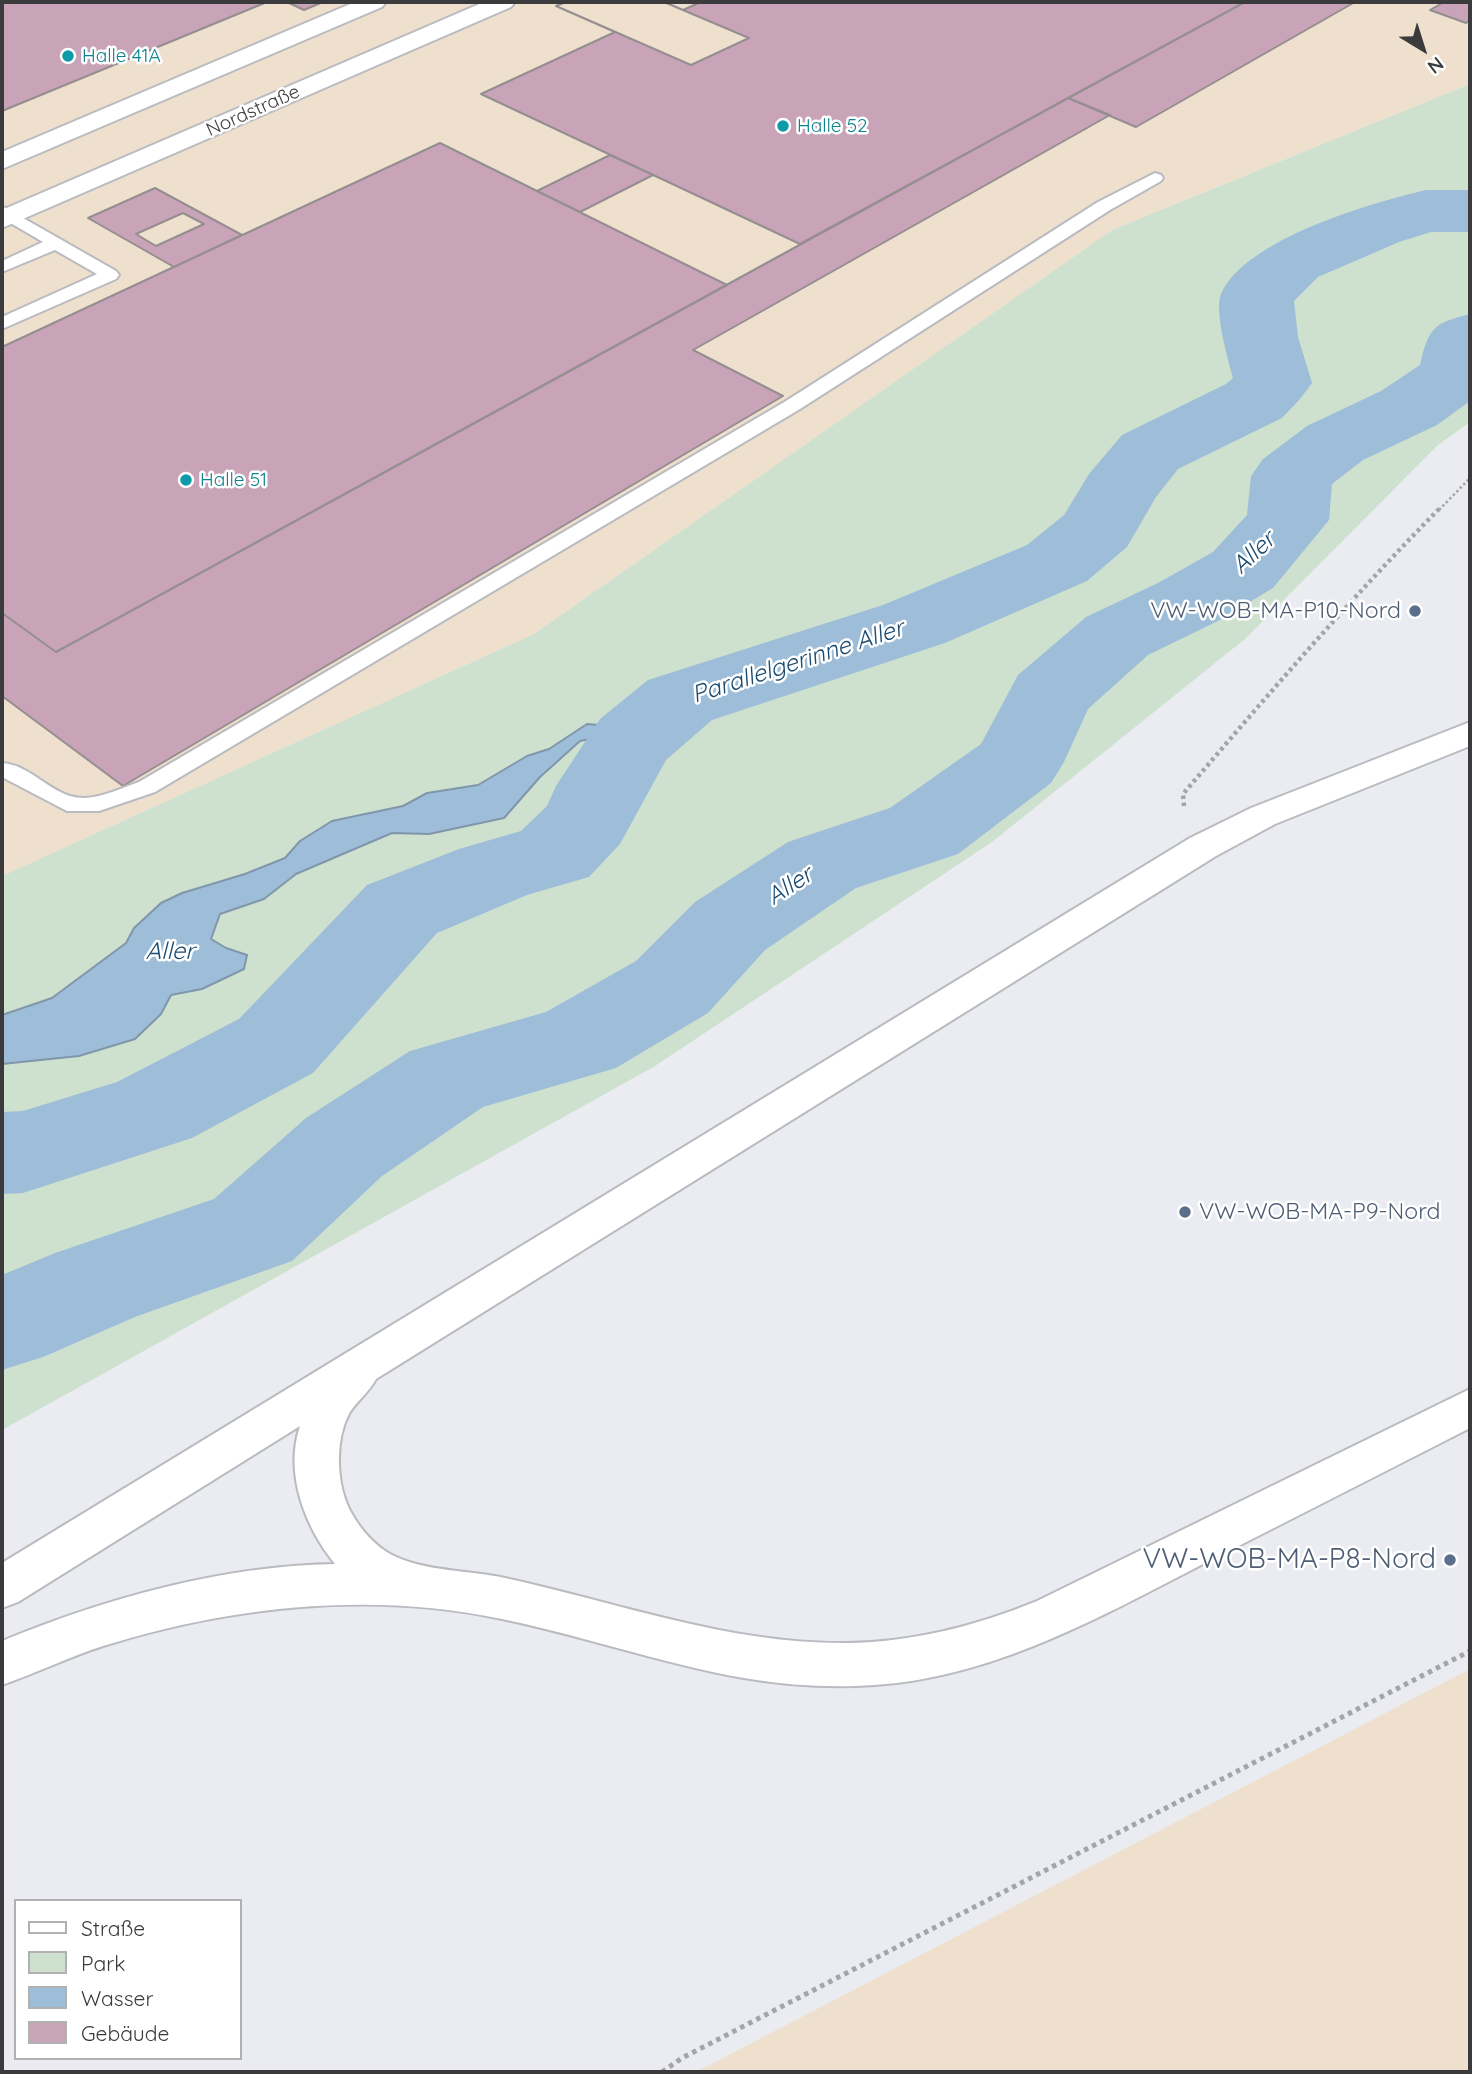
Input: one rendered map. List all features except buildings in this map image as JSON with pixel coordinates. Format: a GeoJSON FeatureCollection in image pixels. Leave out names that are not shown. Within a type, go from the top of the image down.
{"type":"FeatureCollection","features":[{"type":"Feature","properties":{"kind":"street"},"geometry":{"type":"LineString","coordinates":[[2,161],[374,2]]}},
{"type":"Feature","properties":{"kind":"street","name":"Nordstraße"},"geometry":{"type":"LineString","coordinates":[[5,216],[503,2]]}},
{"type":"Feature","properties":{"kind":"street"},"geometry":{"type":"LineString","coordinates":[[2,1587],[1203,847],[1263,816],[1470,733]]}},
{"type":"Feature","properties":{"kind":"street"},"geometry":{"type":"LineString","coordinates":[[390,1350],[351,1380],[334,1403],[320,1433],[317,1463],[321,1500],[332,1527],[369,1566],[393,1578],[433,1587],[523,1600],[697,1649],[755,1658],[835,1665],[902,1661],[969,1646],[1024,1629],[1074,1607],[1470,1407]]}},
{"type":"Feature","properties":{"kind":"street"},"geometry":{"type":"LineString","coordinates":[[2,1663],[50,1641],[194,1601],[347,1583],[433,1587]]}},
{"type":"Feature","properties":{"kind":"lane"},"geometry":{"type":"LineString","coordinates":[[2,770],[12,771],[67,803],[99,804],[147,787],[793,405],[1104,206],[1155,178]]}},
{"type":"Feature","properties":{"kind":"lane"},"geometry":{"type":"LineString","coordinates":[[2,324],[110,275],[5,216]]}},
{"type":"Feature","properties":{"kind":"lane"},"geometry":{"type":"LineString","coordinates":[[2,267],[56,243]]}},
{"type":"Feature","properties":{"kind":"path"},"geometry":{"type":"LineString","coordinates":[[1184,814],[1183,794],[1233,735],[1401,548],[1470,478]]}},
{"type":"Feature","properties":{"kind":"path"},"geometry":{"type":"LineString","coordinates":[[662,2072],[694,2051],[1470,1651]]}},
{"type":"Feature","properties":{"kind":"shaded area"},"geometry":{"type":"Polygon","coordinates":[[[2,2],[1470,2],[1470,84],[1112,230],[534,634],[2,876],[2,2]]]}},
{"type":"Feature","properties":{"kind":"shaded area"},"geometry":{"type":"Polygon","coordinates":[[[1470,1669],[1470,2072],[696,2072],[1470,1669]]]}},
{"type":"Feature","properties":{"kind":"green space"},"geometry":{"type":"Polygon","coordinates":[[[1470,84],[1470,422],[1438,445],[1245,639],[992,842],[655,1066],[2,1430],[2,876],[534,634],[1112,230],[1470,84]]]}},
{"type":"Feature","properties":{"kind":"water","name":"Aller"},"geometry":{"type":"Polygon","coordinates":[[[587,724],[612,726],[632,740],[606,736],[580,741],[540,777],[504,818],[429,834],[392,833],[296,874],[264,899],[220,914],[211,939],[226,948],[247,955],[244,969],[202,989],[171,995],[161,1014],[135,1039],[79,1056],[2,1064],[2,1015],[52,998],[126,943],[134,928],[161,903],[182,893],[245,874],[285,858],[300,841],[332,821],[403,806],[427,793],[478,785],[527,756],[549,749],[587,724]]]}},
{"type":"Feature","properties":{"kind":"waterway","name":"Parallelgerinne Aller"},"geometry":{"type":"LineString","coordinates":[[2,1153],[23,1152],[154,1110],[276,1046],[402,909],[493,872],[555,854],[587,822],[603,786],[632,740],[680,700],[914,624],[1057,563],[1098,529],[1118,491],[1150,452],[1254,401],[1273,383],[1260,337],[1257,296],[1292,262],[1374,227],[1426,211],[1470,211]]}},
{"type":"Feature","properties":{"kind":"waterway","name":"Aller"},"geometry":{"type":"LineString","coordinates":[[2,1324],[95,1285],[253,1230],[344,1147],[447,1079],[579,1041],[672,987],[730,926],[822,865],[924,831],[1018,762],[1050,695],[1117,636],[1188,602],[1243,570],[1288,520],[1292,476],[1335,443],[1409,408],[1457,375],[1463,341],[1470,337]]}},
{"type":"Feature","properties":{"kind":"place","name":"Halle 41A"},"geometry":{"type":"Point","coordinates":[68,56]}},
{"type":"Feature","properties":{"kind":"place","name":"Halle 52"},"geometry":{"type":"Point","coordinates":[783,126]}},
{"type":"Feature","properties":{"kind":"place","name":"Halle 51"},"geometry":{"type":"Point","coordinates":[186,480]}},
{"type":"Feature","properties":{"kind":"place","name":"VW-WOB-MA-P10-Nord"},"geometry":{"type":"Point","coordinates":[1415,611]}},
{"type":"Feature","properties":{"kind":"place","name":"VW-WOB-MA-P9-Nord"},"geometry":{"type":"Point","coordinates":[1185,1212]}},
{"type":"Feature","properties":{"kind":"place","name":"VW-WOB-MA-P8-Nord"},"geometry":{"type":"Point","coordinates":[1450,1560]}}]}
